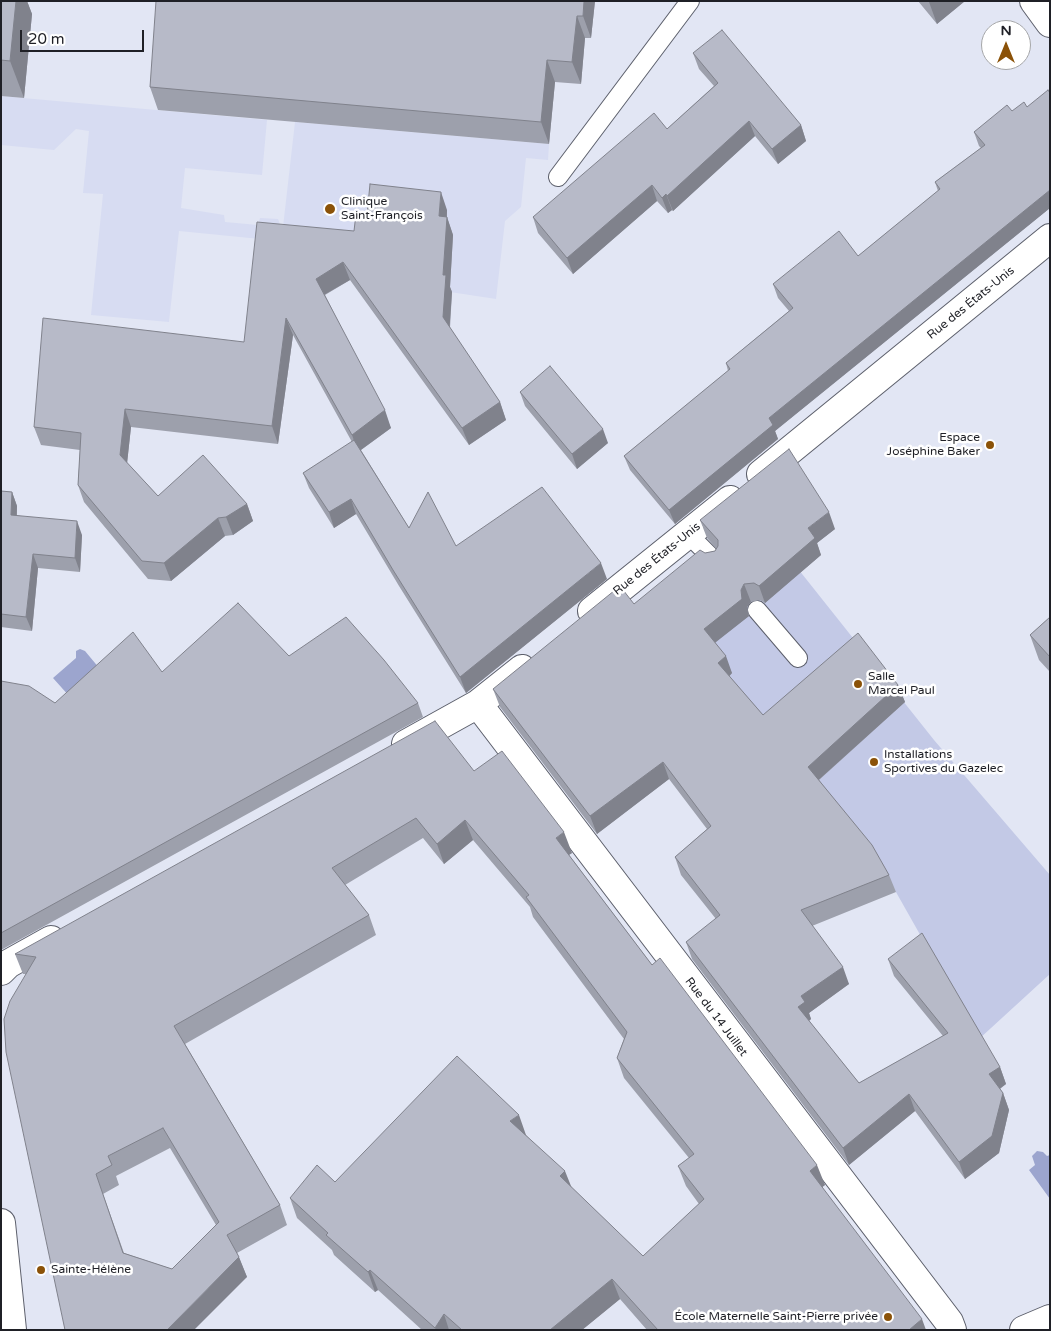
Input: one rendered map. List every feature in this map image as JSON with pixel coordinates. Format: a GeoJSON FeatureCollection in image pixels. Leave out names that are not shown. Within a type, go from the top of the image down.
{"type":"FeatureCollection","features":[{"type":"Feature","properties":{"kind":"street"},"geometry":{"type":"LineString","coordinates":[[1034,1],[1050,22]]}},
{"type":"Feature","properties":{"kind":"street","name":"Rue des États-Unis"},"geometry":{"type":"LineString","coordinates":[[576,625],[1050,238]]}},
{"type":"Feature","properties":{"kind":"street"},"geometry":{"type":"LineString","coordinates":[[382,757],[478,704],[538,656]]}},
{"type":"Feature","properties":{"kind":"street","name":"Rue du 14 Juillet"},"geometry":{"type":"LineString","coordinates":[[478,704],[949,1322],[952,1330]]}},
{"type":"Feature","properties":{"kind":"street"},"geometry":{"type":"LineString","coordinates":[[1,971],[8,964],[69,930]]}},
{"type":"Feature","properties":{"kind":"street"},"geometry":{"type":"LineString","coordinates":[[1,1222],[12,1330]]}},
{"type":"Feature","properties":{"kind":"street"},"geometry":{"type":"LineString","coordinates":[[1024,1330],[1050,1318]]}},
{"type":"Feature","properties":{"kind":"lane"},"geometry":{"type":"LineString","coordinates":[[558,177],[690,1]]}},
{"type":"Feature","properties":{"kind":"lane"},"geometry":{"type":"LineString","coordinates":[[688,534],[714,560]]}},
{"type":"Feature","properties":{"kind":"lane"},"geometry":{"type":"LineString","coordinates":[[757,610],[798,658]]}},
{"type":"Feature","properties":{"kind":"shaded area","name":"Clinique Saint-François"},"geometry":{"type":"Polygon","coordinates":[[[1,96],[267,120],[262,175],[185,168],[181,208],[224,215],[225,222],[258,225],[260,218],[278,219],[281,227],[283,227],[295,122],[549,144],[548,160],[526,158],[521,207],[505,221],[496,299],[450,292],[373,233],[341,247],[179,231],[169,322],[91,315],[103,194],[83,193],[89,131],[76,129],[54,150],[1,145],[1,96]]]}},
{"type":"Feature","properties":{"kind":"shaded area","name":"Installations Sportives du Gazelec"},"geometry":{"type":"Polygon","coordinates":[[[760,521],[934,740],[1050,875],[1050,974],[979,1039],[879,862],[699,651],[760,521]]]}},
{"type":"Feature","properties":{"kind":"shaded area"},"geometry":{"type":"Polygon","coordinates":[[[80,649],[85,651],[100,669],[70,697],[53,678],[76,658],[76,651],[80,649]]]}},
{"type":"Feature","properties":{"kind":"shaded area"},"geometry":{"type":"Polygon","coordinates":[[[1037,1151],[1043,1152],[1047,1156],[1050,1155],[1050,1199],[1029,1170],[1035,1165],[1032,1156],[1037,1151]]]}},
{"type":"Feature","properties":{"kind":"building"},"geometry":{"type":"Polygon","coordinates":[[[1,1],[16,1],[10,61],[1,60],[1,1]]]}},
{"type":"Feature","properties":{"kind":"building"},"geometry":{"type":"Polygon","coordinates":[[[156,1],[584,1],[583,16],[577,16],[572,62],[547,60],[541,122],[150,87],[156,1]]]}},
{"type":"Feature","properties":{"kind":"building"},"geometry":{"type":"Polygon","coordinates":[[[722,30],[801,125],[772,149],[749,121],[667,196],[666,194],[662,198],[652,185],[567,258],[533,217],[654,113],[667,129],[718,83],[693,53],[722,30]]]}},
{"type":"Feature","properties":{"kind":"building"},"geometry":{"type":"Polygon","coordinates":[[[1048,90],[1050,93],[1050,190],[769,418],[773,425],[669,510],[624,456],[730,369],[726,363],[793,308],[773,284],[839,231],[858,256],[940,189],[935,182],[985,145],[974,132],[1007,105],[1012,111],[1024,102],[1027,107],[1048,90]]]}},
{"type":"Feature","properties":{"kind":"building"},"geometry":{"type":"Polygon","coordinates":[[[370,184],[441,192],[439,216],[447,217],[443,275],[446,275],[443,317],[500,402],[462,428],[343,262],[316,279],[385,410],[352,435],[286,318],[272,426],[125,409],[120,455],[158,496],[203,455],[247,504],[226,517],[218,518],[164,563],[142,561],[78,485],[81,433],[34,427],[43,318],[244,342],[257,222],[354,231],[356,214],[367,215],[370,184]]]}},
{"type":"Feature","properties":{"kind":"building"},"geometry":{"type":"Polygon","coordinates":[[[550,366],[603,429],[572,454],[520,392],[550,366]]]}},
{"type":"Feature","properties":{"kind":"building"},"geometry":{"type":"Polygon","coordinates":[[[354,440],[409,528],[428,492],[456,546],[542,487],[601,563],[460,677],[351,499],[329,512],[303,473],[354,440]]]}},
{"type":"Feature","properties":{"kind":"building"},"geometry":{"type":"Polygon","coordinates":[[[789,449],[829,512],[808,528],[815,538],[759,586],[754,583],[744,584],[741,590],[742,599],[704,629],[726,656],[718,663],[763,715],[858,633],[898,685],[808,767],[872,845],[889,875],[801,910],[843,967],[801,996],[805,1002],[798,1007],[859,1083],[948,1033],[888,959],[922,933],[1000,1067],[989,1074],[1003,1093],[992,1136],[959,1162],[909,1094],[843,1148],[686,942],[720,915],[675,857],[711,826],[663,762],[590,816],[493,689],[620,586],[634,604],[700,550],[705,553],[715,551],[718,546],[718,540],[700,520],[789,449]]]}},
{"type":"Feature","properties":{"kind":"building"},"geometry":{"type":"Polygon","coordinates":[[[1,491],[12,492],[11,515],[77,521],[75,558],[33,554],[26,617],[1,614],[1,491]]]}},
{"type":"Feature","properties":{"kind":"building"},"geometry":{"type":"Polygon","coordinates":[[[238,603],[289,656],[346,617],[384,660],[418,703],[1,933],[1,681],[29,686],[55,703],[133,632],[162,672],[238,603]]]}},
{"type":"Feature","properties":{"kind":"building"},"geometry":{"type":"Polygon","coordinates":[[[1050,617],[1050,657],[1030,635],[1050,617]]]}},
{"type":"Feature","properties":{"kind":"building"},"geometry":{"type":"Polygon","coordinates":[[[435,721],[474,771],[502,751],[564,832],[556,838],[652,965],[660,958],[817,1165],[810,1171],[922,1319],[909,1330],[658,1330],[612,1279],[550,1330],[462,1330],[444,1314],[435,1328],[370,1270],[368,1272],[326,1235],[328,1233],[290,1198],[317,1165],[335,1182],[457,1056],[519,1115],[510,1121],[565,1171],[560,1176],[643,1256],[704,1199],[678,1166],[694,1154],[617,1058],[627,1032],[526,897],[529,895],[465,820],[437,844],[416,818],[332,868],[369,915],[174,1026],[280,1205],[227,1235],[239,1257],[167,1330],[65,1330],[6,1052],[4,1019],[10,1001],[36,957],[15,954],[435,721]],[[163,1128],[108,1156],[112,1165],[96,1174],[123,1253],[172,1269],[219,1222],[163,1128]]]}},
{"type":"Feature","properties":{"kind":"place","name":"Clinique Saint-François"},"geometry":{"type":"Point","coordinates":[330,209]}},
{"type":"Feature","properties":{"kind":"place","name":"Espace Joséphine Baker"},"geometry":{"type":"Point","coordinates":[990,445]}},
{"type":"Feature","properties":{"kind":"place","name":"Salle Marcel Paul"},"geometry":{"type":"Point","coordinates":[858,684]}},
{"type":"Feature","properties":{"kind":"place","name":"Installations Sportives du Gazelec"},"geometry":{"type":"Point","coordinates":[874,762]}},
{"type":"Feature","properties":{"kind":"place","name":"Sainte-Hélène"},"geometry":{"type":"Point","coordinates":[41,1270]}},
{"type":"Feature","properties":{"kind":"place","name":"École Maternelle Saint-Pierre privée"},"geometry":{"type":"Point","coordinates":[888,1317]}}]}
